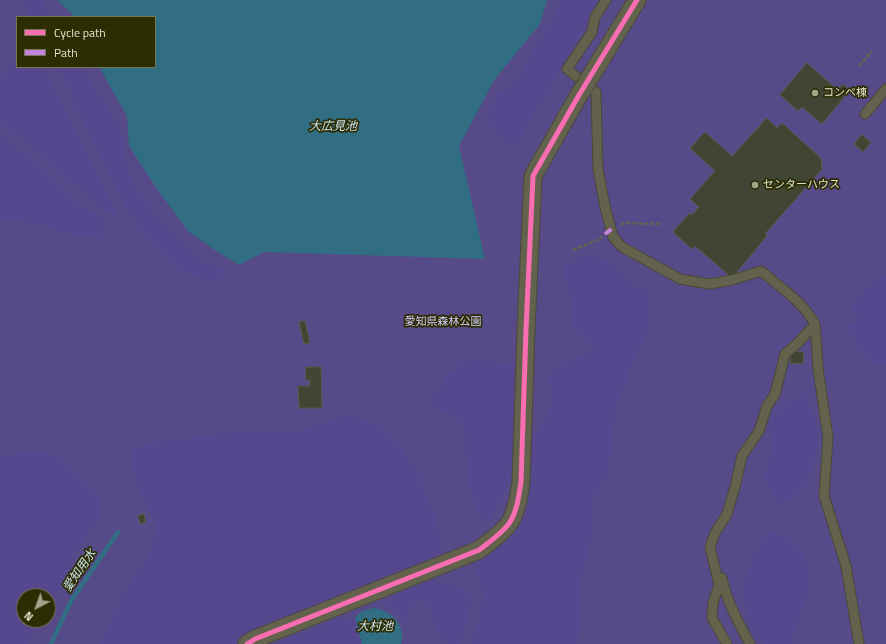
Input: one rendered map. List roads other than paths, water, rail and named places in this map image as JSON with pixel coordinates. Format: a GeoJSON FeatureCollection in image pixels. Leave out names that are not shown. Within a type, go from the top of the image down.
{"type":"FeatureCollection","features":[{"type":"Feature","properties":{"kind":"street"},"geometry":{"type":"LineString","coordinates":[[247,644],[255,639],[479,550],[510,522],[518,501],[521,482],[533,176],[579,95],[637,0]]}},
{"type":"Feature","properties":{"kind":"lane"},"geometry":{"type":"LineString","coordinates":[[606,0],[595,17],[592,32],[568,69],[596,92],[598,169],[605,207],[613,237],[622,247],[680,279],[708,284],[732,280],[761,271],[800,304],[809,314],[814,324],[818,368],[828,437],[824,496],[846,566],[859,644]]}},
{"type":"Feature","properties":{"kind":"lane"},"geometry":{"type":"LineString","coordinates":[[865,114],[886,89]]}},
{"type":"Feature","properties":{"kind":"lane"},"geometry":{"type":"LineString","coordinates":[[727,644],[712,618],[713,603],[719,585],[710,547],[715,533],[727,514],[742,456],[759,431],[766,406],[775,394],[785,354],[798,343],[814,324]]}},
{"type":"Feature","properties":{"kind":"lane"},"geometry":{"type":"LineString","coordinates":[[715,533],[719,565],[725,592],[736,618],[750,644]]}},
{"type":"Feature","properties":{"kind":"water","name":"大広見池"},"geometry":{"type":"Polygon","coordinates":[[[57,0],[547,0],[540,24],[495,79],[459,146],[485,259],[264,252],[239,265],[188,231],[157,189],[129,146],[127,116],[100,68],[156,68],[156,16],[72,16],[57,0]]]}},
{"type":"Feature","properties":{"kind":"water","name":"大村池"},"geometry":{"type":"Polygon","coordinates":[[[374,608],[385,611],[400,625],[402,634],[401,644],[362,644],[355,617],[362,611],[374,608]]]}},
{"type":"Feature","properties":{"kind":"waterway","name":"愛知用水"},"geometry":{"type":"LineString","coordinates":[[51,644],[71,601],[118,532]]}},
{"type":"Feature","properties":{"kind":"place","name":"コンペ棟"},"geometry":{"type":"Point","coordinates":[815,93]}},
{"type":"Feature","properties":{"kind":"place","name":"センターハウス"},"geometry":{"type":"Point","coordinates":[755,185]}},
{"type":"Feature","properties":{"kind":"park label","name":"愛知県森林公園"},"geometry":{"type":"Point","coordinates":[443,322]}}]}
